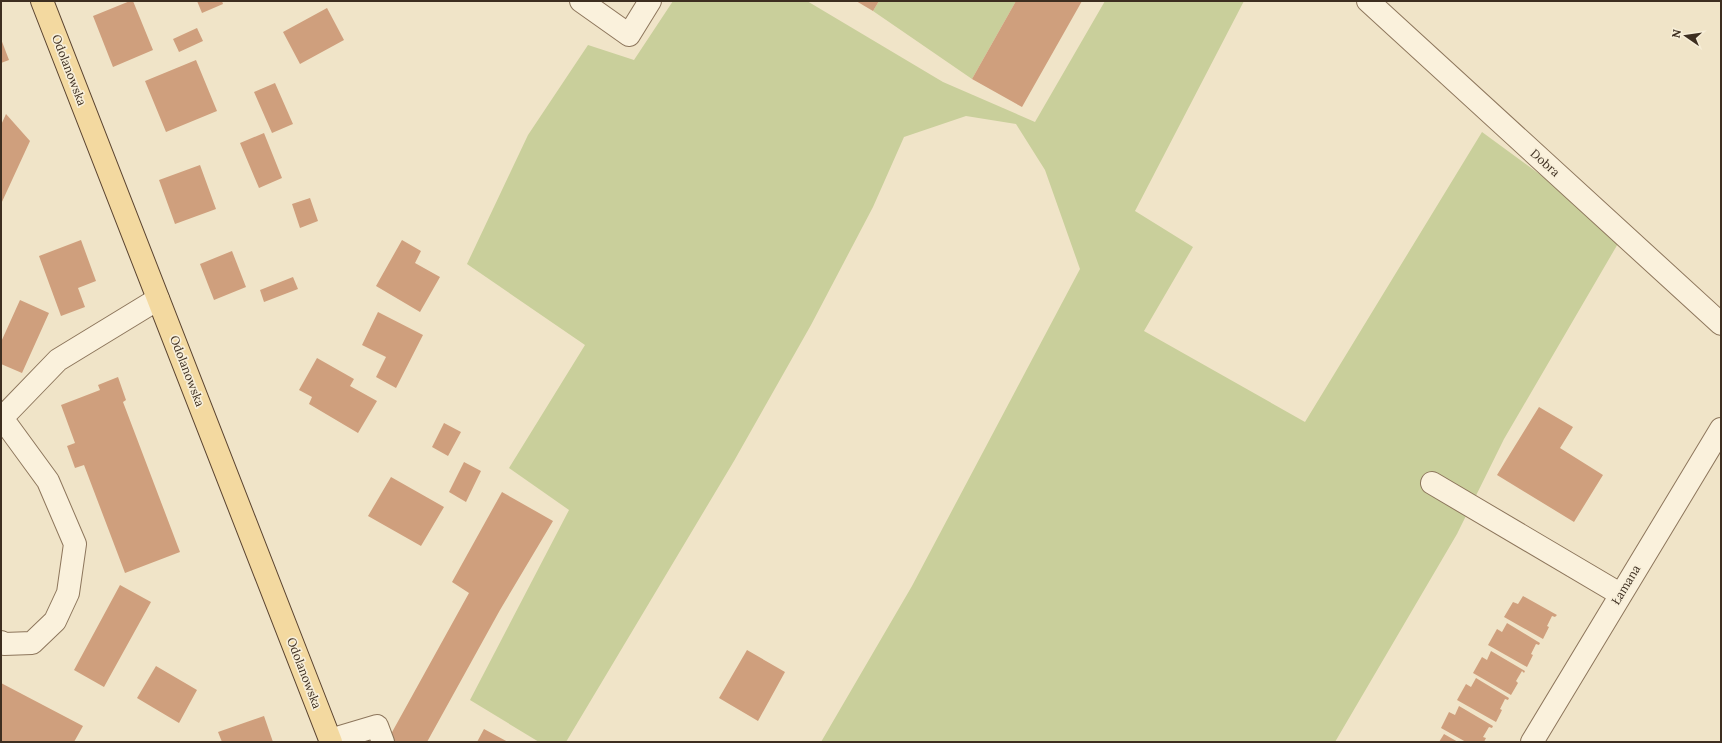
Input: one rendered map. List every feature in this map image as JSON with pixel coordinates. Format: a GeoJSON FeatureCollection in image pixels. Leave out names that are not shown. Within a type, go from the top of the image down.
{"type":"FeatureCollection","features":[{"type":"Feature","properties":{"kind":"main road","name":"Odolanowska"},"geometry":{"type":"LineString","coordinates":[[42,1],[331,741]]}},
{"type":"Feature","properties":{"kind":"street"},"geometry":{"type":"LineString","coordinates":[[580,1],[629,35],[650,1]]}},
{"type":"Feature","properties":{"kind":"street","name":"Dobra"},"geometry":{"type":"LineString","coordinates":[[1368,1],[1721,324]]}},
{"type":"Feature","properties":{"kind":"street"},"geometry":{"type":"LineString","coordinates":[[1,642],[4,644],[32,643],[55,621],[68,594],[75,544],[48,481],[2,419],[58,360],[158,299]]}},
{"type":"Feature","properties":{"kind":"street","name":"Łamana"},"geometry":{"type":"LineString","coordinates":[[1532,742],[1721,429]]}},
{"type":"Feature","properties":{"kind":"street"},"geometry":{"type":"LineString","coordinates":[[1432,483],[1620,594]]}},
{"type":"Feature","properties":{"kind":"street"},"geometry":{"type":"LineString","coordinates":[[331,741],[377,726],[383,742]]}},
{"type":"Feature","properties":{"kind":"green space"},"geometry":{"type":"Polygon","coordinates":[[[673,1],[807,1],[943,82],[1035,122],[1105,1],[1244,1],[1135,211],[1193,247],[1144,331],[1305,422],[1482,132],[1623,235],[1504,439],[1457,534],[1335,742],[821,742],[912,586],[1080,269],[1045,170],[1016,124],[966,116],[904,137],[873,207],[811,325],[734,461],[566,742],[539,742],[470,700],[569,510],[509,468],[585,345],[467,264],[528,135],[588,45],[634,60],[673,1]]]}},
{"type":"Feature","properties":{"kind":"green space"},"geometry":{"type":"Polygon","coordinates":[[[879,1],[1016,1],[972,79],[873,11],[879,1]]]}},
{"type":"Feature","properties":{"kind":"building"},"geometry":{"type":"Polygon","coordinates":[[[133,1],[153,50],[113,67],[93,16],[133,1]]]}},
{"type":"Feature","properties":{"kind":"building"},"geometry":{"type":"Polygon","coordinates":[[[197,1],[222,1],[223,4],[202,13],[197,1]]]}},
{"type":"Feature","properties":{"kind":"building"},"geometry":{"type":"Polygon","coordinates":[[[856,1],[879,1],[873,11],[856,1]]]}},
{"type":"Feature","properties":{"kind":"building"},"geometry":{"type":"Polygon","coordinates":[[[1016,1],[1082,1],[1022,107],[972,79],[1016,1]]]}},
{"type":"Feature","properties":{"kind":"building"},"geometry":{"type":"Polygon","coordinates":[[[327,8],[344,40],[300,64],[283,32],[327,8]]]}},
{"type":"Feature","properties":{"kind":"building"},"geometry":{"type":"Polygon","coordinates":[[[197,28],[203,41],[179,52],[173,39],[197,28]]]}},
{"type":"Feature","properties":{"kind":"building"},"geometry":{"type":"Polygon","coordinates":[[[1,39],[9,60],[1,63],[1,39]]]}},
{"type":"Feature","properties":{"kind":"building"},"geometry":{"type":"Polygon","coordinates":[[[196,60],[217,111],[166,132],[145,81],[196,60]]]}},
{"type":"Feature","properties":{"kind":"building"},"geometry":{"type":"Polygon","coordinates":[[[275,83],[293,124],[272,133],[254,92],[275,83]]]}},
{"type":"Feature","properties":{"kind":"building"},"geometry":{"type":"Polygon","coordinates":[[[6,114],[30,141],[1,204],[1,125],[6,114]]]}},
{"type":"Feature","properties":{"kind":"building"},"geometry":{"type":"Polygon","coordinates":[[[264,133],[282,178],[259,188],[240,143],[264,133]]]}},
{"type":"Feature","properties":{"kind":"building"},"geometry":{"type":"Polygon","coordinates":[[[200,165],[216,209],[175,224],[159,180],[200,165]]]}},
{"type":"Feature","properties":{"kind":"building"},"geometry":{"type":"Polygon","coordinates":[[[310,198],[318,221],[300,228],[292,204],[310,198]]]}},
{"type":"Feature","properties":{"kind":"building"},"geometry":{"type":"Polygon","coordinates":[[[81,240],[96,281],[78,288],[85,307],[61,316],[39,256],[81,240]]]}},
{"type":"Feature","properties":{"kind":"building"},"geometry":{"type":"Polygon","coordinates":[[[402,240],[421,251],[415,263],[440,277],[420,312],[376,286],[402,240]]]}},
{"type":"Feature","properties":{"kind":"building"},"geometry":{"type":"Polygon","coordinates":[[[232,251],[246,287],[214,300],[200,264],[232,251]]]}},
{"type":"Feature","properties":{"kind":"building"},"geometry":{"type":"Polygon","coordinates":[[[293,277],[298,289],[264,302],[260,290],[293,277]]]}},
{"type":"Feature","properties":{"kind":"building"},"geometry":{"type":"Polygon","coordinates":[[[20,300],[49,313],[22,373],[1,364],[1,342],[20,300]]]}},
{"type":"Feature","properties":{"kind":"building"},"geometry":{"type":"Polygon","coordinates":[[[378,312],[423,335],[396,388],[376,377],[386,357],[362,345],[378,312]]]}},
{"type":"Feature","properties":{"kind":"building"},"geometry":{"type":"Polygon","coordinates":[[[317,358],[354,379],[350,386],[377,401],[358,433],[309,404],[312,397],[299,390],[317,358]]]}},
{"type":"Feature","properties":{"kind":"building"},"geometry":{"type":"Polygon","coordinates":[[[118,377],[126,400],[123,402],[180,552],[125,573],[84,465],[75,468],[67,446],[75,443],[61,405],[100,390],[98,385],[118,377]]]}},
{"type":"Feature","properties":{"kind":"building"},"geometry":{"type":"Polygon","coordinates":[[[1539,407],[1573,427],[1560,448],[1603,475],[1574,522],[1497,475],[1539,407]]]}},
{"type":"Feature","properties":{"kind":"building"},"geometry":{"type":"Polygon","coordinates":[[[444,423],[461,432],[448,456],[432,447],[444,423]]]}},
{"type":"Feature","properties":{"kind":"building"},"geometry":{"type":"Polygon","coordinates":[[[464,462],[481,471],[466,502],[449,492],[464,462]]]}},
{"type":"Feature","properties":{"kind":"building"},"geometry":{"type":"Polygon","coordinates":[[[391,477],[444,507],[421,546],[368,516],[391,477]]]}},
{"type":"Feature","properties":{"kind":"building"},"geometry":{"type":"Polygon","coordinates":[[[502,492],[553,521],[500,610],[427,742],[394,742],[391,734],[469,593],[452,582],[502,492]]]}},
{"type":"Feature","properties":{"kind":"building"},"geometry":{"type":"Polygon","coordinates":[[[120,585],[151,602],[104,687],[74,670],[120,585]]]}},
{"type":"Feature","properties":{"kind":"building"},"geometry":{"type":"Polygon","coordinates":[[[1523,596],[1557,615],[1555,617],[1552,616],[1547,626],[1549,627],[1543,639],[1504,617],[1513,602],[1518,604],[1523,596]]]}},
{"type":"Feature","properties":{"kind":"building"},"geometry":{"type":"Polygon","coordinates":[[[1507,623],[1540,643],[1539,645],[1536,644],[1531,654],[1533,655],[1527,667],[1488,645],[1497,629],[1502,632],[1507,623]]]}},
{"type":"Feature","properties":{"kind":"building"},"geometry":{"type":"Polygon","coordinates":[[[747,650],[785,672],[758,721],[719,698],[747,650]]]}},
{"type":"Feature","properties":{"kind":"building"},"geometry":{"type":"Polygon","coordinates":[[[1491,651],[1525,671],[1524,673],[1522,671],[1516,681],[1518,683],[1511,695],[1473,673],[1482,657],[1487,660],[1491,651]]]}},
{"type":"Feature","properties":{"kind":"building"},"geometry":{"type":"Polygon","coordinates":[[[156,666],[197,690],[179,723],[137,698],[156,666]]]}},
{"type":"Feature","properties":{"kind":"building"},"geometry":{"type":"Polygon","coordinates":[[[1476,678],[1509,698],[1508,700],[1505,699],[1500,709],[1502,710],[1496,722],[1457,700],[1466,684],[1471,687],[1476,678]]]}},
{"type":"Feature","properties":{"kind":"building"},"geometry":{"type":"Polygon","coordinates":[[[1,683],[83,726],[74,742],[1,742],[1,683]]]}},
{"type":"Feature","properties":{"kind":"building"},"geometry":{"type":"Polygon","coordinates":[[[1459,706],[1493,726],[1492,728],[1489,727],[1483,737],[1486,738],[1484,742],[1466,742],[1441,728],[1449,712],[1455,715],[1459,706]]]}},
{"type":"Feature","properties":{"kind":"building"},"geometry":{"type":"Polygon","coordinates":[[[264,716],[273,742],[222,742],[218,732],[264,716]]]}},
{"type":"Feature","properties":{"kind":"building"},"geometry":{"type":"Polygon","coordinates":[[[484,729],[508,742],[477,742],[484,729]]]}},
{"type":"Feature","properties":{"kind":"building"},"geometry":{"type":"Polygon","coordinates":[[[1444,734],[1458,742],[1439,742],[1444,734]]]}}]}
